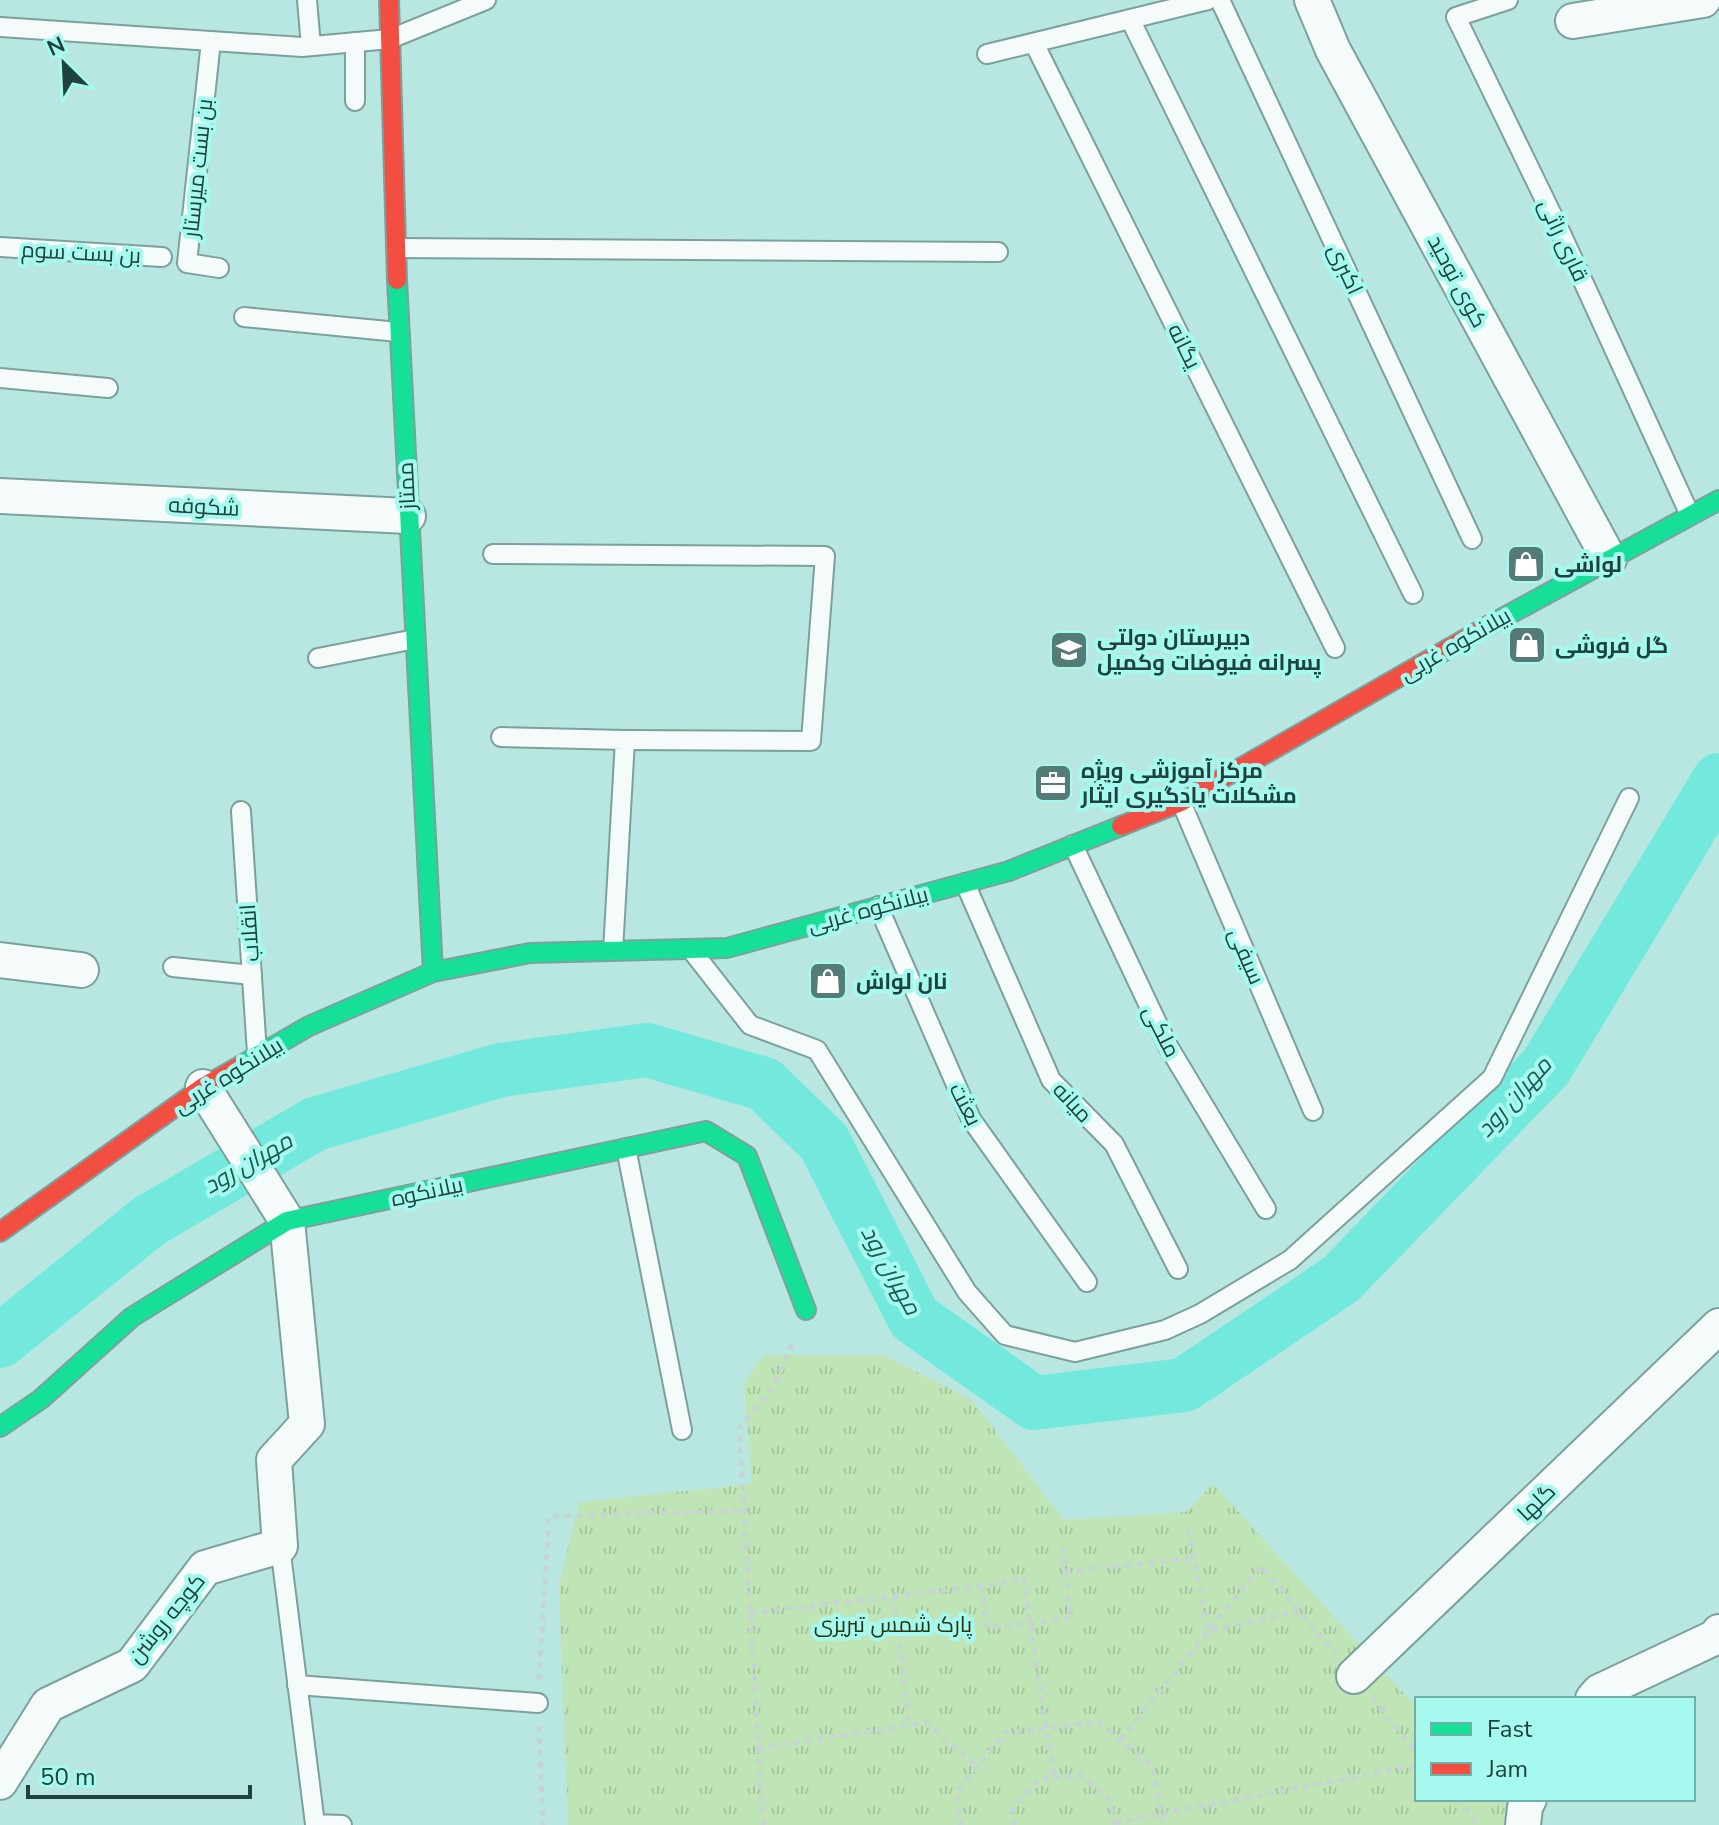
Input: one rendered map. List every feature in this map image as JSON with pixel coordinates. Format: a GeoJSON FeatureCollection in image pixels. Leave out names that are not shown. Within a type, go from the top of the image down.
{"type":"FeatureCollection","features":[{"type":"Feature","properties":{"kind":"street","name":"ممتاز"},"geometry":{"type":"LineString","coordinates":[[389,0],[398,332],[433,972]]}},
{"type":"Feature","properties":{"kind":"street","name":"کوی توحید"},"geometry":{"type":"LineString","coordinates":[[1312,0],[1333,50],[1609,559]]}},
{"type":"Feature","properties":{"kind":"street"},"geometry":{"type":"LineString","coordinates":[[1573,21],[1703,0]]}},
{"type":"Feature","properties":{"kind":"street","name":"شکوفه"},"geometry":{"type":"LineString","coordinates":[[0,496],[408,516]]}},
{"type":"Feature","properties":{"kind":"street","name":"بیلانکوه غربی"},"geometry":{"type":"LineString","coordinates":[[0,1232],[203,1087],[309,1026],[433,972],[530,953],[727,948],[1009,871],[1181,802],[1517,609],[1719,500]]}},
{"type":"Feature","properties":{"kind":"street"},"geometry":{"type":"LineString","coordinates":[[0,960],[81,970]]}},
{"type":"Feature","properties":{"kind":"street"},"geometry":{"type":"LineString","coordinates":[[203,1087],[287,1221],[307,1424],[274,1460],[280,1546]]}},
{"type":"Feature","properties":{"kind":"street","name":"بیلانکوه"},"geometry":{"type":"LineString","coordinates":[[0,1427],[41,1399],[132,1317],[287,1221],[706,1131],[747,1156],[806,1310]]}},
{"type":"Feature","properties":{"kind":"street","name":"گلها"},"geometry":{"type":"LineString","coordinates":[[1354,1676],[1717,1331]]}},
{"type":"Feature","properties":{"kind":"street","name":"کوچه روشن"},"geometry":{"type":"LineString","coordinates":[[0,1782],[48,1705],[132,1665],[205,1568],[280,1546]]}},
{"type":"Feature","properties":{"kind":"street"},"geometry":{"type":"LineString","coordinates":[[1595,1697],[1599,1692],[1716,1637],[1719,1632]]}},
{"type":"Feature","properties":{"kind":"street"},"geometry":{"type":"LineString","coordinates":[[1523,1825],[1528,1801]]}},
{"type":"Feature","properties":{"kind":"lane"},"geometry":{"type":"LineString","coordinates":[[307,0],[311,46]]}},
{"type":"Feature","properties":{"kind":"lane"},"geometry":{"type":"LineString","coordinates":[[0,27],[311,46],[390,39],[486,0]]}},
{"type":"Feature","properties":{"kind":"lane"},"geometry":{"type":"LineString","coordinates":[[987,54],[1208,0]]}},
{"type":"Feature","properties":{"kind":"lane","name":"اکبری"},"geometry":{"type":"LineString","coordinates":[[1220,0],[1472,539]]}},
{"type":"Feature","properties":{"kind":"lane","name":"قاری راثی"},"geometry":{"type":"LineString","coordinates":[[1508,0],[1456,17],[1560,231],[1690,515]]}},
{"type":"Feature","properties":{"kind":"lane"},"geometry":{"type":"LineString","coordinates":[[1130,19],[1413,594]]}},
{"type":"Feature","properties":{"kind":"lane","name":"بن بست میرستار"},"geometry":{"type":"LineString","coordinates":[[211,41],[187,263],[219,268]]}},
{"type":"Feature","properties":{"kind":"lane"},"geometry":{"type":"LineString","coordinates":[[355,42],[355,101]]}},
{"type":"Feature","properties":{"kind":"lane","name":"یگانه"},"geometry":{"type":"LineString","coordinates":[[1034,43],[1335,648]]}},
{"type":"Feature","properties":{"kind":"lane","name":"بن بست سوم"},"geometry":{"type":"LineString","coordinates":[[0,247],[162,257]]}},
{"type":"Feature","properties":{"kind":"lane"},"geometry":{"type":"LineString","coordinates":[[396,248],[998,252]]}},
{"type":"Feature","properties":{"kind":"lane"},"geometry":{"type":"LineString","coordinates":[[244,317],[398,332]]}},
{"type":"Feature","properties":{"kind":"lane"},"geometry":{"type":"LineString","coordinates":[[0,378],[108,388]]}},
{"type":"Feature","properties":{"kind":"lane"},"geometry":{"type":"LineString","coordinates":[[493,554],[825,556],[811,741],[501,737]]}},
{"type":"Feature","properties":{"kind":"lane"},"geometry":{"type":"LineString","coordinates":[[318,658],[415,639]]}},
{"type":"Feature","properties":{"kind":"lane"},"geometry":{"type":"LineString","coordinates":[[613,951],[625,740]]}},
{"type":"Feature","properties":{"kind":"lane"},"geometry":{"type":"LineString","coordinates":[[691,949],[750,1025],[817,1050],[967,1292],[1005,1335],[1075,1352],[1165,1330],[1200,1314],[1290,1260],[1492,1078],[1629,798]]}},
{"type":"Feature","properties":{"kind":"lane","name":"سیفی"},"geometry":{"type":"LineString","coordinates":[[1181,802],[1313,1111]]}},
{"type":"Feature","properties":{"kind":"lane","name":"انقلاب"},"geometry":{"type":"LineString","coordinates":[[241,811],[257,1056]]}},
{"type":"Feature","properties":{"kind":"lane","name":"ملکی"},"geometry":{"type":"LineString","coordinates":[[1073,845],[1168,1046],[1266,1209]]}},
{"type":"Feature","properties":{"kind":"lane","name":"میانه"},"geometry":{"type":"LineString","coordinates":[[965,883],[1051,1080],[1114,1144],[1178,1269]]}},
{"type":"Feature","properties":{"kind":"lane","name":"بعثت"},"geometry":{"type":"LineString","coordinates":[[878,906],[971,1119],[1087,1282]]}},
{"type":"Feature","properties":{"kind":"lane"},"geometry":{"type":"LineString","coordinates":[[173,967],[252,975]]}},
{"type":"Feature","properties":{"kind":"lane"},"geometry":{"type":"LineString","coordinates":[[626,1148],[682,1430]]}},
{"type":"Feature","properties":{"kind":"lane"},"geometry":{"type":"LineString","coordinates":[[0,1208],[27,1212]]}},
{"type":"Feature","properties":{"kind":"lane"},"geometry":{"type":"LineString","coordinates":[[280,1546],[315,1824],[342,1825]]}},
{"type":"Feature","properties":{"kind":"lane"},"geometry":{"type":"LineString","coordinates":[[297,1685],[538,1703]]}},
{"type":"Feature","properties":{"kind":"path"},"geometry":{"type":"LineString","coordinates":[[763,1825],[739,1428],[775,1384],[806,1310]]}},
{"type":"Feature","properties":{"kind":"path"},"geometry":{"type":"LineString","coordinates":[[543,1825],[538,1703],[549,1516],[744,1511]]}},
{"type":"Feature","properties":{"kind":"path"},"geometry":{"type":"LineString","coordinates":[[1188,1529],[1208,1631]]}},
{"type":"Feature","properties":{"kind":"path"},"geometry":{"type":"LineString","coordinates":[[982,1586],[987,1628],[1071,1618],[1062,1545]]}},
{"type":"Feature","properties":{"kind":"path"},"geometry":{"type":"LineString","coordinates":[[1065,1572],[1194,1558]]}},
{"type":"Feature","properties":{"kind":"path"},"geometry":{"type":"LineString","coordinates":[[1120,1740],[1261,1566]]}},
{"type":"Feature","properties":{"kind":"path"},"geometry":{"type":"LineString","coordinates":[[750,1613],[982,1586],[1023,1578],[1054,1777]]}},
{"type":"Feature","properties":{"kind":"path"},"geometry":{"type":"LineString","coordinates":[[894,1596],[909,1725]]}},
{"type":"Feature","properties":{"kind":"path"},"geometry":{"type":"LineString","coordinates":[[1208,1631],[1299,1611]]}},
{"type":"Feature","properties":{"kind":"path"},"geometry":{"type":"LineString","coordinates":[[961,1825],[957,1791],[1005,1733],[1099,1722],[1153,1768],[1163,1825]]}},
{"type":"Feature","properties":{"kind":"path"},"geometry":{"type":"LineString","coordinates":[[758,1748],[927,1723],[977,1767]]}},
{"type":"Feature","properties":{"kind":"path"},"geometry":{"type":"LineString","coordinates":[[1014,1825],[1012,1810],[1038,1779],[1080,1775],[1110,1800],[1115,1824],[1415,1765]]}},
{"type":"Feature","properties":{"kind":"path"},"geometry":{"type":"LineString","coordinates":[[1459,1801],[1479,1825]]}},
{"type":"Feature","properties":{"kind":"green space","name":"پارک شمس تبریزی"},"geometry":{"type":"Polygon","coordinates":[[[764,1355],[883,1355],[972,1400],[1064,1520],[1186,1512],[1213,1484],[1415,1706],[1415,1801],[1502,1801],[1518,1819],[1516,1825],[568,1825],[559,1586],[579,1502],[752,1484],[744,1382],[764,1355]]]}},
{"type":"Feature","properties":{"kind":"waterway","name":"مهران رود"},"geometry":{"type":"LineString","coordinates":[[0,1341],[149,1221],[315,1124],[501,1070],[647,1050],[764,1084],[824,1142],[914,1318],[1034,1403],[1184,1385],[1341,1279],[1546,1067],[1719,780]]}},
{"type":"Feature","properties":{"kind":"traffic: fast"},"geometry":{"type":"LineString","coordinates":[[397,280],[433,972]]}},
{"type":"Feature","properties":{"kind":"traffic: fast"},"geometry":{"type":"LineString","coordinates":[[1488,626],[1719,500]]}},
{"type":"Feature","properties":{"kind":"traffic: fast"},"geometry":{"type":"LineString","coordinates":[[240,1066],[309,1026],[433,972],[530,953],[727,948],[1009,871],[1121,826]]}},
{"type":"Feature","properties":{"kind":"traffic: fast"},"geometry":{"type":"LineString","coordinates":[[0,1427],[41,1399],[132,1317],[287,1221],[706,1131],[747,1156],[806,1310]]}},
{"type":"Feature","properties":{"kind":"traffic: jam"},"geometry":{"type":"LineString","coordinates":[[389,0],[397,280]]}},
{"type":"Feature","properties":{"kind":"traffic: jam"},"geometry":{"type":"LineString","coordinates":[[1121,826],[1181,802],[1488,626]]}},
{"type":"Feature","properties":{"kind":"traffic: jam"},"geometry":{"type":"LineString","coordinates":[[0,1232],[203,1087],[240,1066]]}},
{"type":"Feature","properties":{"kind":"place","name":"لواشی"},"geometry":{"type":"Point","coordinates":[1526,564]}},
{"type":"Feature","properties":{"kind":"place","name":"گل فروشی"},"geometry":{"type":"Point","coordinates":[1527,645]}},
{"type":"Feature","properties":{"kind":"place","name":"دبیرستان دولتی پسرانه فیوضات وکمیل"},"geometry":{"type":"Point","coordinates":[1069,650]}},
{"type":"Feature","properties":{"kind":"place","name":"مرکز آموزشی ویژه مشکلات یادگیری ایثار"},"geometry":{"type":"Point","coordinates":[1053,783]}},
{"type":"Feature","properties":{"kind":"place","name":"نان لواش"},"geometry":{"type":"Point","coordinates":[828,981]}}]}
